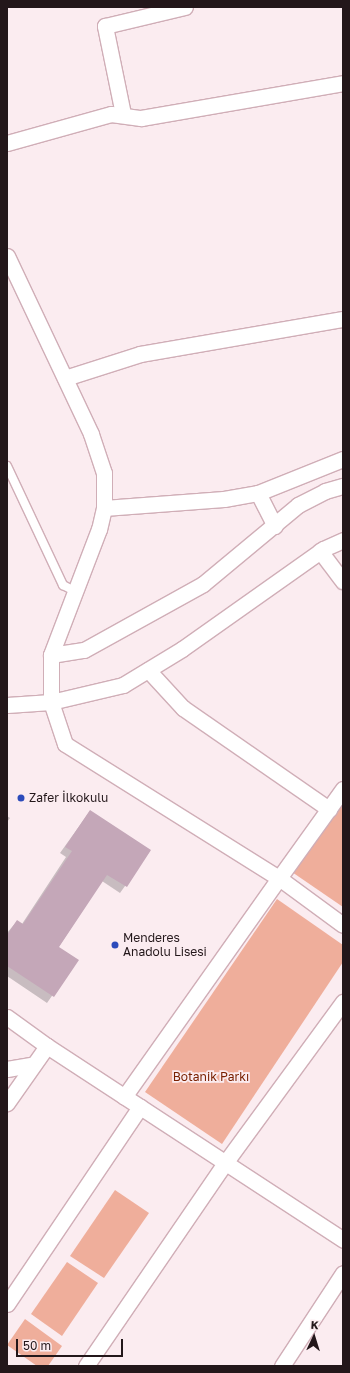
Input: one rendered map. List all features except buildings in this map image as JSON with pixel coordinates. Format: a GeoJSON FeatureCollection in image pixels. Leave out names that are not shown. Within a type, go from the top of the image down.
{"type":"FeatureCollection","features":[{"type":"Feature","properties":{"kind":"street"},"geometry":{"type":"LineString","coordinates":[[123,114],[105,26],[184,7]]}},
{"type":"Feature","properties":{"kind":"street"},"geometry":{"type":"LineString","coordinates":[[7,143],[111,114],[123,114],[140,118],[343,83]]}},
{"type":"Feature","properties":{"kind":"street"},"geometry":{"type":"LineString","coordinates":[[9,262],[65,378],[98,451],[104,473],[104,508],[76,592],[54,641],[51,655],[51,702],[65,744],[279,878],[343,925]]}},
{"type":"Feature","properties":{"kind":"street"},"geometry":{"type":"LineString","coordinates":[[65,378],[140,354],[343,319]]}},
{"type":"Feature","properties":{"kind":"street"},"geometry":{"type":"LineString","coordinates":[[104,508],[224,500],[258,493],[343,459]]}},
{"type":"Feature","properties":{"kind":"street"},"geometry":{"type":"LineString","coordinates":[[51,655],[84,650],[203,584],[276,526],[298,505],[325,491],[343,486]]}},
{"type":"Feature","properties":{"kind":"street"},"geometry":{"type":"LineString","coordinates":[[258,493],[276,526]]}},
{"type":"Feature","properties":{"kind":"street"},"geometry":{"type":"LineString","coordinates":[[7,705],[51,702],[123,685],[148,670],[320,551],[343,540]]}},
{"type":"Feature","properties":{"kind":"street"},"geometry":{"type":"LineString","coordinates":[[320,551],[343,581]]}},
{"type":"Feature","properties":{"kind":"street"},"geometry":{"type":"LineString","coordinates":[[148,670],[183,708],[328,809]]}},
{"type":"Feature","properties":{"kind":"street"},"geometry":{"type":"LineString","coordinates":[[124,1097],[343,789]]}},
{"type":"Feature","properties":{"kind":"street"},"geometry":{"type":"LineString","coordinates":[[86,1366],[225,1163],[343,1002]]}},
{"type":"Feature","properties":{"kind":"street"},"geometry":{"type":"LineString","coordinates":[[7,1017],[47,1046],[343,1240]]}},
{"type":"Feature","properties":{"kind":"street"},"geometry":{"type":"LineString","coordinates":[[7,1103],[47,1046]]}},
{"type":"Feature","properties":{"kind":"street"},"geometry":{"type":"LineString","coordinates":[[7,1069],[34,1064]]}},
{"type":"Feature","properties":{"kind":"street"},"geometry":{"type":"LineString","coordinates":[[7,1304],[140,1107]]}},
{"type":"Feature","properties":{"kind":"street"},"geometry":{"type":"LineString","coordinates":[[282,1366],[343,1273]]}},
{"type":"Feature","properties":{"kind":"lane"},"geometry":{"type":"LineString","coordinates":[[7,466],[62,585],[76,592]]}},
{"type":"Feature","properties":{"kind":"green space"},"geometry":{"type":"Polygon","coordinates":[[[343,799],[343,907],[289,870],[343,799]]]}},
{"type":"Feature","properties":{"kind":"green space","name":"Botanik Parkı"},"geometry":{"type":"Polygon","coordinates":[[[277,899],[343,945],[343,962],[222,1144],[145,1092],[277,899]]]}},
{"type":"Feature","properties":{"kind":"green space"},"geometry":{"type":"Polygon","coordinates":[[[115,1190],[149,1213],[104,1278],[70,1256],[115,1190]]]}},
{"type":"Feature","properties":{"kind":"green space"},"geometry":{"type":"Polygon","coordinates":[[[67,1262],[98,1283],[62,1336],[31,1314],[67,1262]]]}},
{"type":"Feature","properties":{"kind":"green space"},"geometry":{"type":"Polygon","coordinates":[[[25,1319],[62,1346],[48,1366],[37,1366],[7,1345],[25,1319]]]}},
{"type":"Feature","properties":{"kind":"place","name":"Zafer İlkokulu"},"geometry":{"type":"Point","coordinates":[21,798]}},
{"type":"Feature","properties":{"kind":"place","name":"Menderes Anadolu Lisesi"},"geometry":{"type":"Point","coordinates":[115,945]}}]}
